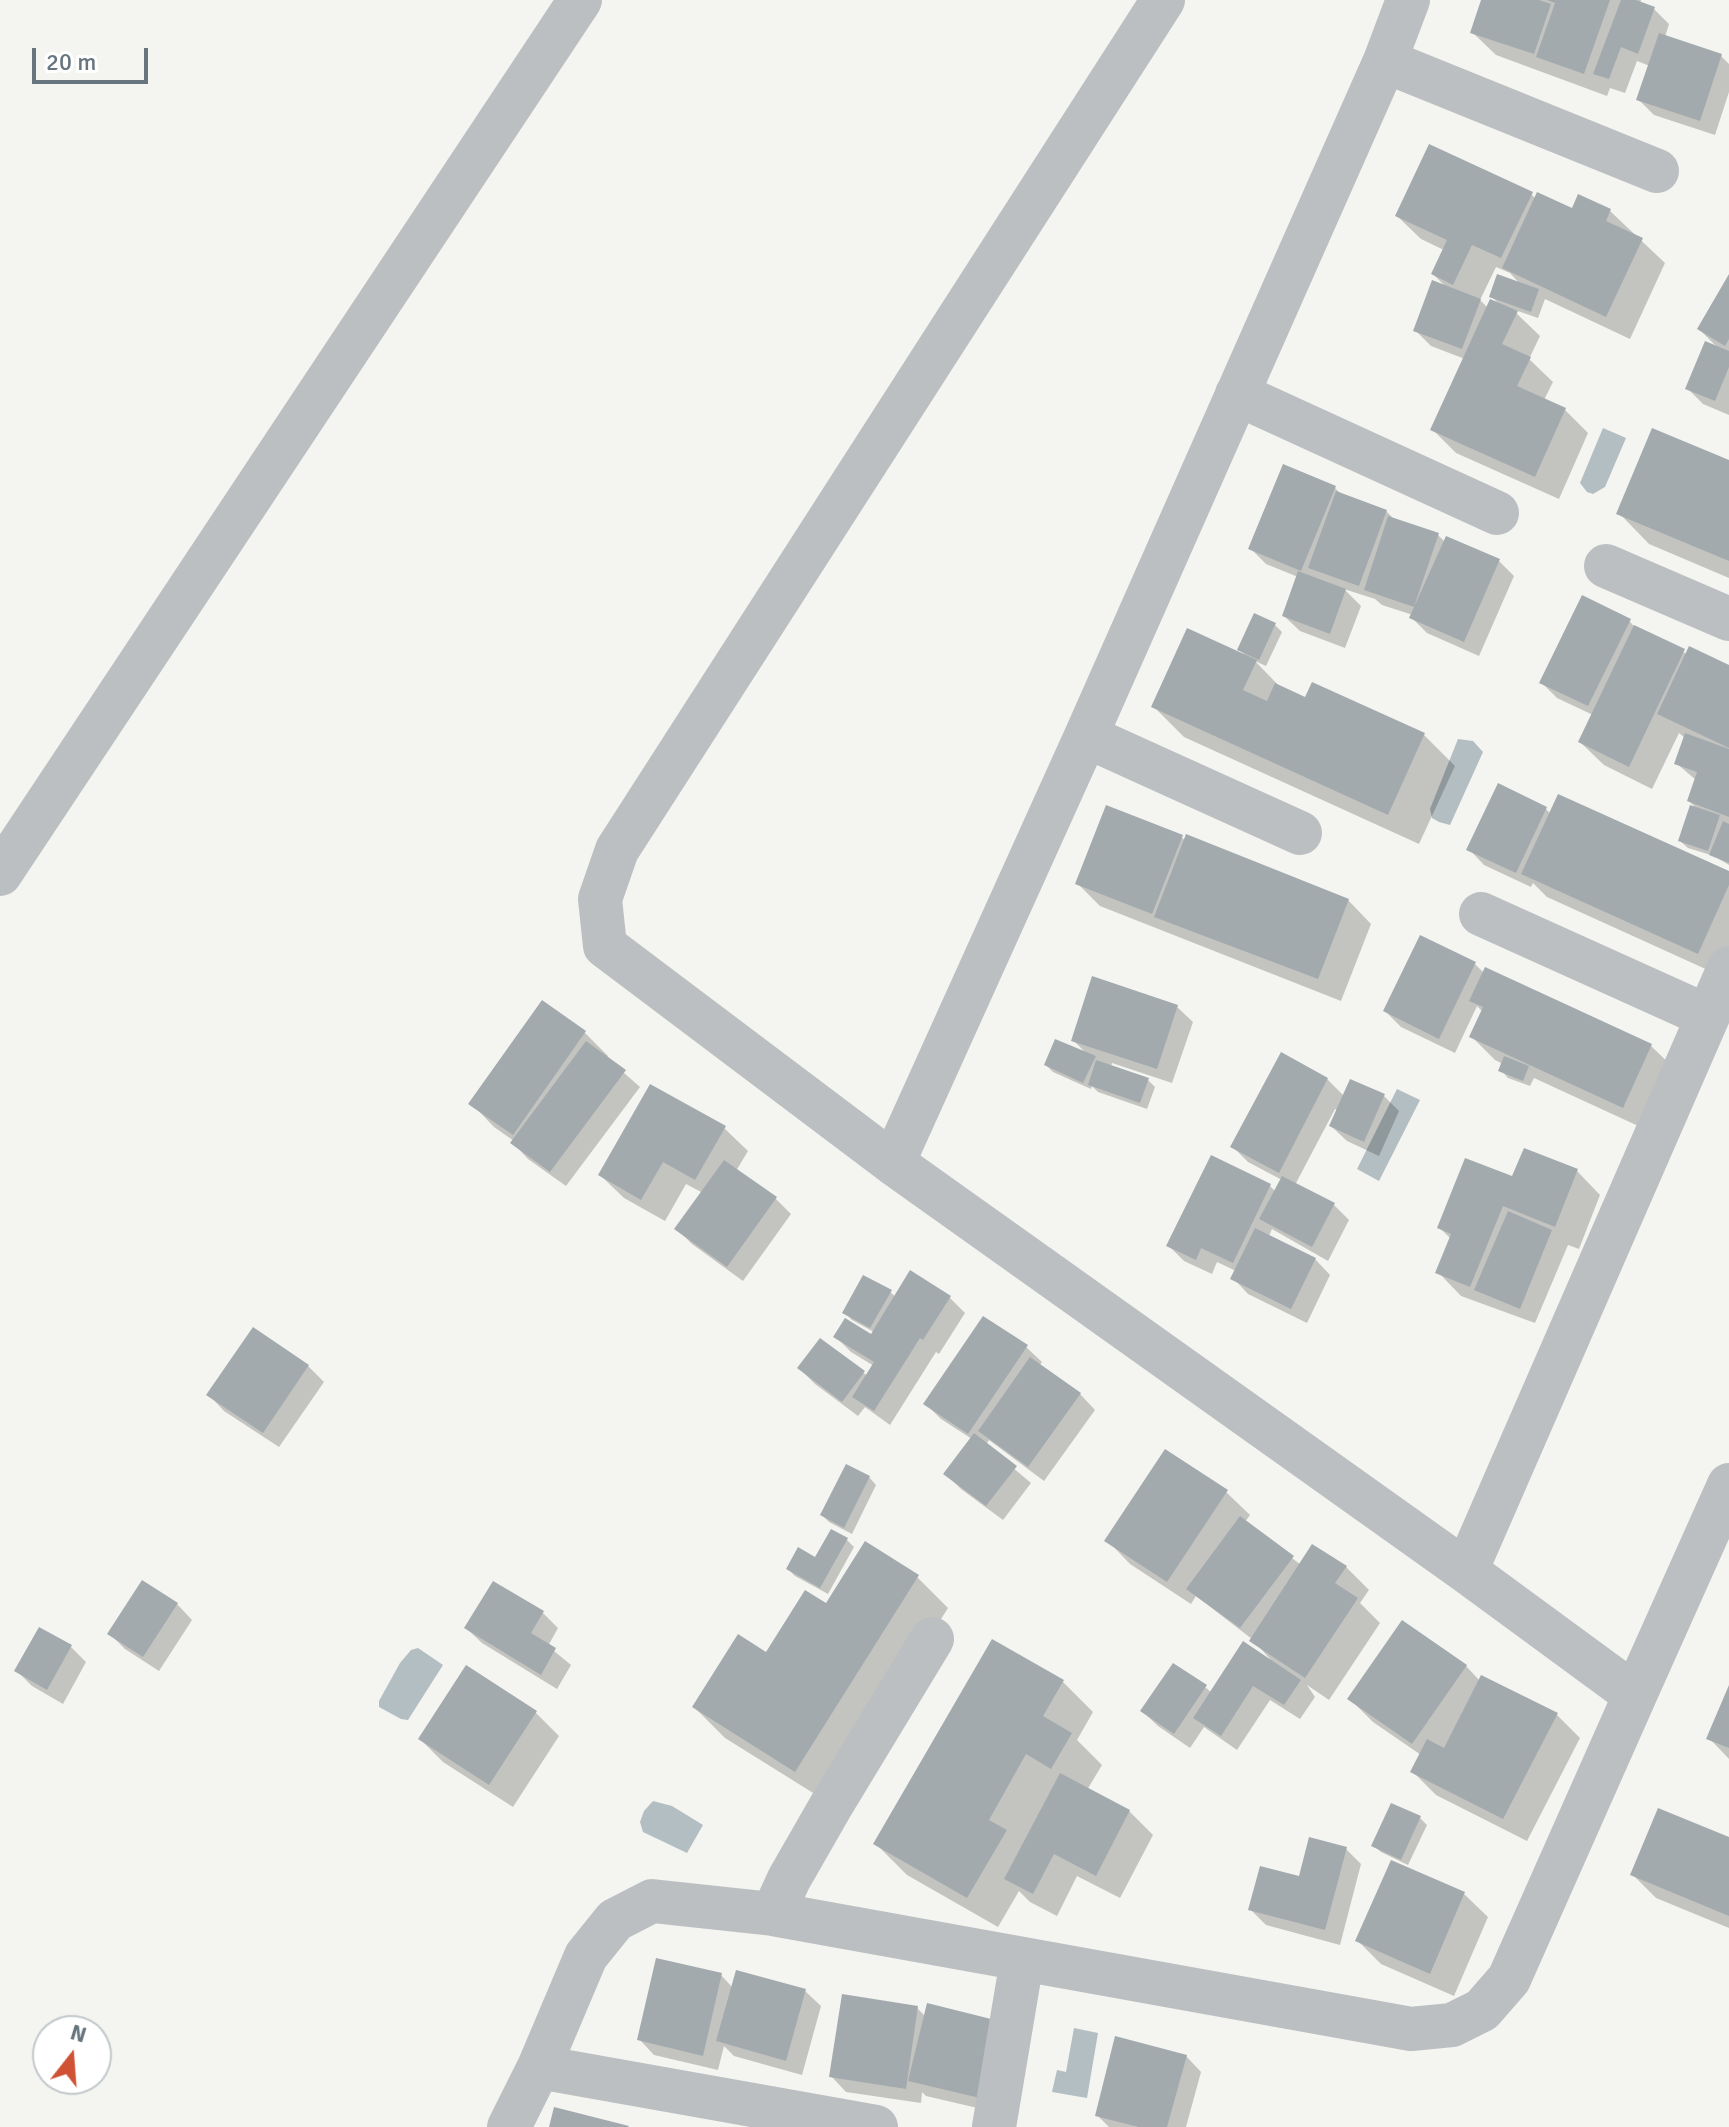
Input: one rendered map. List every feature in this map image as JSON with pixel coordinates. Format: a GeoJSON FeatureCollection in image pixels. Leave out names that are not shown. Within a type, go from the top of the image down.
{"type":"FeatureCollection","features":[{"type":"Feature","properties":{"kind":"street"},"geometry":{"type":"LineString","coordinates":[[0,874],[580,0]]}},
{"type":"Feature","properties":{"kind":"street"},"geometry":{"type":"LineString","coordinates":[[1163,0],[617,850],[600,899],[605,946],[893,1163],[1635,1695]]}},
{"type":"Feature","properties":{"kind":"street"},"geometry":{"type":"LineString","coordinates":[[893,1163],[1385,61],[1408,0]]}},
{"type":"Feature","properties":{"kind":"street"},"geometry":{"type":"LineString","coordinates":[[1385,61],[1657,171]]}},
{"type":"Feature","properties":{"kind":"street"},"geometry":{"type":"LineString","coordinates":[[1237,394],[1497,513]]}},
{"type":"Feature","properties":{"kind":"street"},"geometry":{"type":"LineString","coordinates":[[1606,566],[1729,619]]}},
{"type":"Feature","properties":{"kind":"street"},"geometry":{"type":"LineString","coordinates":[[1086,736],[1300,833]]}},
{"type":"Feature","properties":{"kind":"street"},"geometry":{"type":"LineString","coordinates":[[1481,914],[1707,1016]]}},
{"type":"Feature","properties":{"kind":"street"},"geometry":{"type":"LineString","coordinates":[[1466,1571],[1729,968]]}},
{"type":"Feature","properties":{"kind":"street"},"geometry":{"type":"LineString","coordinates":[[509,2127],[539,2067],[586,1956],[615,1920],[652,1901],[773,1914],[1411,2029],[1452,2025],[1482,2010],[1509,1979],[1729,1485]]}},
{"type":"Feature","properties":{"kind":"street"},"geometry":{"type":"LineString","coordinates":[[773,1914],[789,1879],[932,1639]]}},
{"type":"Feature","properties":{"kind":"street"},"geometry":{"type":"LineString","coordinates":[[994,2127],[1022,1960]]}},
{"type":"Feature","properties":{"kind":"street"},"geometry":{"type":"LineString","coordinates":[[539,2067],[876,2127]]}},
{"type":"Feature","properties":{"kind":"shaded area"},"geometry":{"type":"Polygon","coordinates":[[[1603,428],[1626,438],[1605,487],[1593,494],[1580,483],[1603,428]]]}},
{"type":"Feature","properties":{"kind":"shaded area"},"geometry":{"type":"Polygon","coordinates":[[[1458,739],[1473,741],[1483,752],[1450,825],[1432,818],[1430,809],[1458,739]]]}},
{"type":"Feature","properties":{"kind":"shaded area"},"geometry":{"type":"Polygon","coordinates":[[[1397,1089],[1420,1100],[1379,1181],[1357,1169],[1397,1089]]]}},
{"type":"Feature","properties":{"kind":"shaded area"},"geometry":{"type":"Polygon","coordinates":[[[418,1648],[443,1665],[408,1720],[401,1719],[379,1707],[379,1701],[400,1663],[411,1650],[418,1648]]]}},
{"type":"Feature","properties":{"kind":"shaded area"},"geometry":{"type":"Polygon","coordinates":[[[653,1801],[672,1806],[703,1825],[687,1853],[643,1832],[640,1822],[653,1801]]]}},
{"type":"Feature","properties":{"kind":"shaded area"},"geometry":{"type":"Polygon","coordinates":[[[1074,2028],[1098,2033],[1087,2098],[1052,2092],[1057,2070],[1066,2072],[1074,2028]]]}},
{"type":"Feature","properties":{"kind":"building"},"geometry":{"type":"Polygon","coordinates":[[[1481,0],[1539,0],[1551,4],[1534,54],[1470,33],[1481,0]]]}},
{"type":"Feature","properties":{"kind":"building"},"geometry":{"type":"Polygon","coordinates":[[[1547,0],[1610,0],[1584,74],[1536,57],[1555,3],[1547,0]]]}},
{"type":"Feature","properties":{"kind":"building"},"geometry":{"type":"Polygon","coordinates":[[[1621,0],[1636,0],[1655,7],[1638,54],[1621,47],[1609,79],[1593,74],[1621,0]]]}},
{"type":"Feature","properties":{"kind":"building"},"geometry":{"type":"Polygon","coordinates":[[[1659,33],[1722,54],[1700,121],[1636,100],[1659,33]]]}},
{"type":"Feature","properties":{"kind":"building"},"geometry":{"type":"Polygon","coordinates":[[[1429,144],[1533,192],[1501,258],[1472,245],[1453,285],[1431,274],[1447,240],[1395,216],[1429,144]]]}},
{"type":"Feature","properties":{"kind":"building"},"geometry":{"type":"Polygon","coordinates":[[[1537,192],[1572,208],[1578,194],[1611,209],[1606,221],[1643,238],[1606,317],[1502,268],[1537,192]]]}},
{"type":"Feature","properties":{"kind":"building"},"geometry":{"type":"Polygon","coordinates":[[[1497,274],[1539,289],[1531,312],[1489,297],[1497,274]]]}},
{"type":"Feature","properties":{"kind":"building"},"geometry":{"type":"Polygon","coordinates":[[[1729,274],[1729,339],[1725,346],[1697,329],[1729,274]]]}},
{"type":"Feature","properties":{"kind":"building"},"geometry":{"type":"Polygon","coordinates":[[[1432,280],[1481,299],[1462,349],[1413,331],[1432,280]]]}},
{"type":"Feature","properties":{"kind":"building"},"geometry":{"type":"Polygon","coordinates":[[[1490,299],[1518,311],[1502,344],[1531,357],[1517,386],[1566,408],[1535,477],[1430,430],[1490,299]]]}},
{"type":"Feature","properties":{"kind":"building"},"geometry":{"type":"Polygon","coordinates":[[[1705,341],[1729,351],[1729,367],[1715,401],[1685,389],[1705,341]]]}},
{"type":"Feature","properties":{"kind":"building"},"geometry":{"type":"Polygon","coordinates":[[[1652,428],[1729,460],[1729,561],[1616,514],[1652,428]]]}},
{"type":"Feature","properties":{"kind":"building"},"geometry":{"type":"Polygon","coordinates":[[[1283,464],[1336,486],[1301,571],[1248,549],[1283,464]]]}},
{"type":"Feature","properties":{"kind":"building"},"geometry":{"type":"Polygon","coordinates":[[[1336,491],[1387,510],[1359,586],[1308,568],[1336,491]]]}},
{"type":"Feature","properties":{"kind":"building"},"geometry":{"type":"Polygon","coordinates":[[[1388,516],[1439,533],[1414,607],[1364,590],[1388,516]]]}},
{"type":"Feature","properties":{"kind":"building"},"geometry":{"type":"Polygon","coordinates":[[[1446,536],[1500,559],[1464,642],[1409,618],[1446,536]]]}},
{"type":"Feature","properties":{"kind":"building"},"geometry":{"type":"Polygon","coordinates":[[[1298,571],[1346,589],[1330,634],[1282,616],[1298,571]]]}},
{"type":"Feature","properties":{"kind":"building"},"geometry":{"type":"Polygon","coordinates":[[[1582,595],[1631,619],[1588,706],[1539,683],[1582,595]]]}},
{"type":"Feature","properties":{"kind":"building"},"geometry":{"type":"Polygon","coordinates":[[[1254,613],[1276,623],[1259,660],[1237,650],[1254,613]]]}},
{"type":"Feature","properties":{"kind":"building"},"geometry":{"type":"Polygon","coordinates":[[[1634,625],[1685,649],[1629,767],[1578,742],[1634,625]]]}},
{"type":"Feature","properties":{"kind":"building"},"geometry":{"type":"Polygon","coordinates":[[[1187,628],[1257,660],[1243,690],[1267,701],[1275,683],[1305,697],[1312,682],[1425,733],[1388,815],[1151,707],[1187,628]]]}},
{"type":"Feature","properties":{"kind":"building"},"geometry":{"type":"Polygon","coordinates":[[[1689,646],[1729,665],[1729,748],[1657,714],[1689,646]]]}},
{"type":"Feature","properties":{"kind":"building"},"geometry":{"type":"Polygon","coordinates":[[[1685,733],[1729,749],[1729,817],[1687,801],[1697,772],[1674,764],[1685,733]]]}},
{"type":"Feature","properties":{"kind":"building"},"geometry":{"type":"Polygon","coordinates":[[[1498,783],[1547,807],[1516,873],[1466,850],[1498,783]]]}},
{"type":"Feature","properties":{"kind":"building"},"geometry":{"type":"Polygon","coordinates":[[[1558,794],[1729,871],[1729,885],[1698,954],[1521,874],[1558,794]]]}},
{"type":"Feature","properties":{"kind":"building"},"geometry":{"type":"Polygon","coordinates":[[[1106,805],[1183,835],[1152,914],[1075,884],[1106,805]]]}},
{"type":"Feature","properties":{"kind":"building"},"geometry":{"type":"Polygon","coordinates":[[[1690,805],[1720,815],[1708,851],[1678,841],[1690,805]]]}},
{"type":"Feature","properties":{"kind":"building"},"geometry":{"type":"Polygon","coordinates":[[[1723,821],[1729,824],[1729,863],[1709,855],[1723,821]]]}},
{"type":"Feature","properties":{"kind":"building"},"geometry":{"type":"Polygon","coordinates":[[[1186,834],[1349,899],[1318,979],[1154,917],[1186,834]]]}},
{"type":"Feature","properties":{"kind":"building"},"geometry":{"type":"Polygon","coordinates":[[[1420,935],[1476,962],[1439,1039],[1383,1011],[1420,935]]]}},
{"type":"Feature","properties":{"kind":"building"},"geometry":{"type":"Polygon","coordinates":[[[1485,967],[1652,1044],[1623,1108],[1469,1037],[1483,1007],[1469,1001],[1485,967]]]}},
{"type":"Feature","properties":{"kind":"building"},"geometry":{"type":"Polygon","coordinates":[[[1092,976],[1178,1005],[1157,1069],[1071,1041],[1092,976]]]}},
{"type":"Feature","properties":{"kind":"building"},"geometry":{"type":"Polygon","coordinates":[[[542,1000],[586,1031],[513,1135],[468,1104],[542,1000]]]}},
{"type":"Feature","properties":{"kind":"building"},"geometry":{"type":"Polygon","coordinates":[[[1055,1039],[1096,1056],[1083,1083],[1044,1065],[1055,1039]]]}},
{"type":"Feature","properties":{"kind":"building"},"geometry":{"type":"Polygon","coordinates":[[[586,1041],[626,1070],[550,1172],[510,1143],[586,1041]]]}},
{"type":"Feature","properties":{"kind":"building"},"geometry":{"type":"Polygon","coordinates":[[[1281,1052],[1328,1078],[1279,1173],[1230,1147],[1281,1052]]]}},
{"type":"Feature","properties":{"kind":"building"},"geometry":{"type":"Polygon","coordinates":[[[1504,1056],[1529,1066],[1523,1081],[1498,1071],[1504,1056]]]}},
{"type":"Feature","properties":{"kind":"building"},"geometry":{"type":"Polygon","coordinates":[[[1096,1060],[1149,1078],[1140,1103],[1088,1085],[1096,1060]]]}},
{"type":"Feature","properties":{"kind":"building"},"geometry":{"type":"Polygon","coordinates":[[[1350,1079],[1385,1094],[1364,1142],[1329,1126],[1350,1079]]]}},
{"type":"Feature","properties":{"kind":"building"},"geometry":{"type":"Polygon","coordinates":[[[650,1084],[726,1126],[695,1180],[663,1162],[641,1200],[598,1175],[650,1084]]]}},
{"type":"Feature","properties":{"kind":"building"},"geometry":{"type":"Polygon","coordinates":[[[1524,1148],[1578,1169],[1555,1227],[1503,1206],[1470,1287],[1435,1273],[1451,1234],[1437,1228],[1465,1158],[1512,1176],[1524,1148]]]}},
{"type":"Feature","properties":{"kind":"building"},"geometry":{"type":"Polygon","coordinates":[[[1211,1155],[1271,1184],[1233,1263],[1201,1248],[1196,1260],[1166,1246],[1211,1155]]]}},
{"type":"Feature","properties":{"kind":"building"},"geometry":{"type":"Polygon","coordinates":[[[724,1160],[777,1197],[727,1267],[674,1229],[724,1160]]]}},
{"type":"Feature","properties":{"kind":"building"},"geometry":{"type":"Polygon","coordinates":[[[1282,1176],[1335,1203],[1312,1247],[1259,1219],[1282,1176]]]}},
{"type":"Feature","properties":{"kind":"building"},"geometry":{"type":"Polygon","coordinates":[[[1508,1211],[1552,1230],[1520,1309],[1474,1290],[1508,1211]]]}},
{"type":"Feature","properties":{"kind":"building"},"geometry":{"type":"Polygon","coordinates":[[[1255,1228],[1316,1258],[1291,1309],[1230,1279],[1255,1228]]]}},
{"type":"Feature","properties":{"kind":"building"},"geometry":{"type":"Polygon","coordinates":[[[910,1270],[951,1296],[874,1411],[852,1397],[874,1362],[833,1337],[845,1318],[871,1334],[910,1270]]]}},
{"type":"Feature","properties":{"kind":"building"},"geometry":{"type":"Polygon","coordinates":[[[863,1275],[892,1290],[870,1328],[842,1313],[863,1275]]]}},
{"type":"Feature","properties":{"kind":"building"},"geometry":{"type":"Polygon","coordinates":[[[983,1316],[1028,1345],[968,1434],[923,1404],[983,1316]]]}},
{"type":"Feature","properties":{"kind":"building"},"geometry":{"type":"Polygon","coordinates":[[[253,1327],[309,1365],[263,1433],[206,1395],[253,1327]]]}},
{"type":"Feature","properties":{"kind":"building"},"geometry":{"type":"Polygon","coordinates":[[[820,1338],[865,1371],[842,1402],[797,1368],[820,1338]]]}},
{"type":"Feature","properties":{"kind":"building"},"geometry":{"type":"Polygon","coordinates":[[[1030,1357],[1081,1393],[1028,1467],[978,1431],[1030,1357]]]}},
{"type":"Feature","properties":{"kind":"building"},"geometry":{"type":"Polygon","coordinates":[[[974,1433],[1017,1466],[986,1506],[943,1474],[974,1433]]]}},
{"type":"Feature","properties":{"kind":"building"},"geometry":{"type":"Polygon","coordinates":[[[1165,1449],[1228,1490],[1167,1582],[1104,1541],[1165,1449]]]}},
{"type":"Feature","properties":{"kind":"building"},"geometry":{"type":"Polygon","coordinates":[[[846,1464],[870,1476],[844,1528],[820,1515],[846,1464]]]}},
{"type":"Feature","properties":{"kind":"building"},"geometry":{"type":"Polygon","coordinates":[[[1240,1516],[1294,1556],[1240,1628],[1186,1589],[1240,1516]]]}},
{"type":"Feature","properties":{"kind":"building"},"geometry":{"type":"Polygon","coordinates":[[[831,1529],[848,1538],[820,1588],[786,1569],[798,1547],[815,1557],[831,1529]]]}},
{"type":"Feature","properties":{"kind":"building"},"geometry":{"type":"Polygon","coordinates":[[[865,1541],[919,1575],[795,1772],[692,1707],[738,1634],[766,1652],[805,1590],[826,1603],[865,1541]]]}},
{"type":"Feature","properties":{"kind":"building"},"geometry":{"type":"Polygon","coordinates":[[[1312,1544],[1347,1566],[1335,1583],[1358,1598],[1305,1678],[1249,1641],[1312,1544]]]}},
{"type":"Feature","properties":{"kind":"building"},"geometry":{"type":"Polygon","coordinates":[[[142,1580],[178,1603],[143,1657],[107,1634],[142,1580]]]}},
{"type":"Feature","properties":{"kind":"building"},"geometry":{"type":"Polygon","coordinates":[[[493,1581],[544,1611],[531,1633],[556,1648],[541,1675],[464,1628],[493,1581]]]}},
{"type":"Feature","properties":{"kind":"building"},"geometry":{"type":"Polygon","coordinates":[[[1402,1620],[1467,1665],[1412,1744],[1347,1699],[1402,1620]]]}},
{"type":"Feature","properties":{"kind":"building"},"geometry":{"type":"Polygon","coordinates":[[[39,1627],[72,1645],[47,1690],[14,1671],[39,1627]]]}},
{"type":"Feature","properties":{"kind":"building"},"geometry":{"type":"Polygon","coordinates":[[[992,1639],[1064,1680],[1043,1716],[1072,1733],[1051,1769],[1026,1754],[989,1820],[1007,1830],[967,1898],[873,1844],[992,1639]]]}},
{"type":"Feature","properties":{"kind":"building"},"geometry":{"type":"Polygon","coordinates":[[[1243,1641],[1301,1680],[1284,1705],[1253,1686],[1221,1736],[1193,1718],[1243,1641]]]}},
{"type":"Feature","properties":{"kind":"building"},"geometry":{"type":"Polygon","coordinates":[[[1173,1663],[1207,1685],[1174,1734],[1140,1711],[1173,1663]]]}},
{"type":"Feature","properties":{"kind":"building"},"geometry":{"type":"Polygon","coordinates":[[[466,1665],[537,1711],[489,1785],[418,1739],[466,1665]]]}},
{"type":"Feature","properties":{"kind":"building"},"geometry":{"type":"Polygon","coordinates":[[[1481,1675],[1558,1713],[1503,1819],[1410,1772],[1427,1739],[1444,1748],[1481,1675]]]}},
{"type":"Feature","properties":{"kind":"building"},"geometry":{"type":"Polygon","coordinates":[[[1729,1685],[1729,1748],[1706,1739],[1729,1685]]]}},
{"type":"Feature","properties":{"kind":"building"},"geometry":{"type":"Polygon","coordinates":[[[1060,1773],[1130,1810],[1096,1876],[1054,1854],[1033,1894],[1004,1879],[1060,1773]]]}},
{"type":"Feature","properties":{"kind":"building"},"geometry":{"type":"Polygon","coordinates":[[[1391,1803],[1421,1816],[1401,1860],[1371,1846],[1391,1803]]]}},
{"type":"Feature","properties":{"kind":"building"},"geometry":{"type":"Polygon","coordinates":[[[1658,1808],[1729,1837],[1729,1916],[1630,1875],[1658,1808]]]}},
{"type":"Feature","properties":{"kind":"building"},"geometry":{"type":"Polygon","coordinates":[[[1309,1837],[1347,1847],[1325,1930],[1248,1910],[1260,1866],[1299,1876],[1309,1837]]]}},
{"type":"Feature","properties":{"kind":"building"},"geometry":{"type":"Polygon","coordinates":[[[1391,1860],[1465,1892],[1430,1974],[1355,1941],[1391,1860]]]}},
{"type":"Feature","properties":{"kind":"building"},"geometry":{"type":"Polygon","coordinates":[[[656,1958],[722,1973],[703,2056],[637,2040],[656,1958]]]}},
{"type":"Feature","properties":{"kind":"building"},"geometry":{"type":"Polygon","coordinates":[[[736,1970],[806,1989],[786,2061],[716,2041],[736,1970]]]}},
{"type":"Feature","properties":{"kind":"building"},"geometry":{"type":"Polygon","coordinates":[[[842,1994],[918,2006],[906,2089],[829,2077],[842,1994]]]}},
{"type":"Feature","properties":{"kind":"building"},"geometry":{"type":"Polygon","coordinates":[[[927,2003],[1003,2022],[984,2099],[908,2081],[927,2003]]]}},
{"type":"Feature","properties":{"kind":"building"},"geometry":{"type":"Polygon","coordinates":[[[1115,2036],[1187,2055],[1167,2127],[1139,2127],[1095,2116],[1115,2036]]]}},
{"type":"Feature","properties":{"kind":"building"},"geometry":{"type":"Polygon","coordinates":[[[554,2107],[629,2126],[549,2127],[554,2107]]]}}]}
